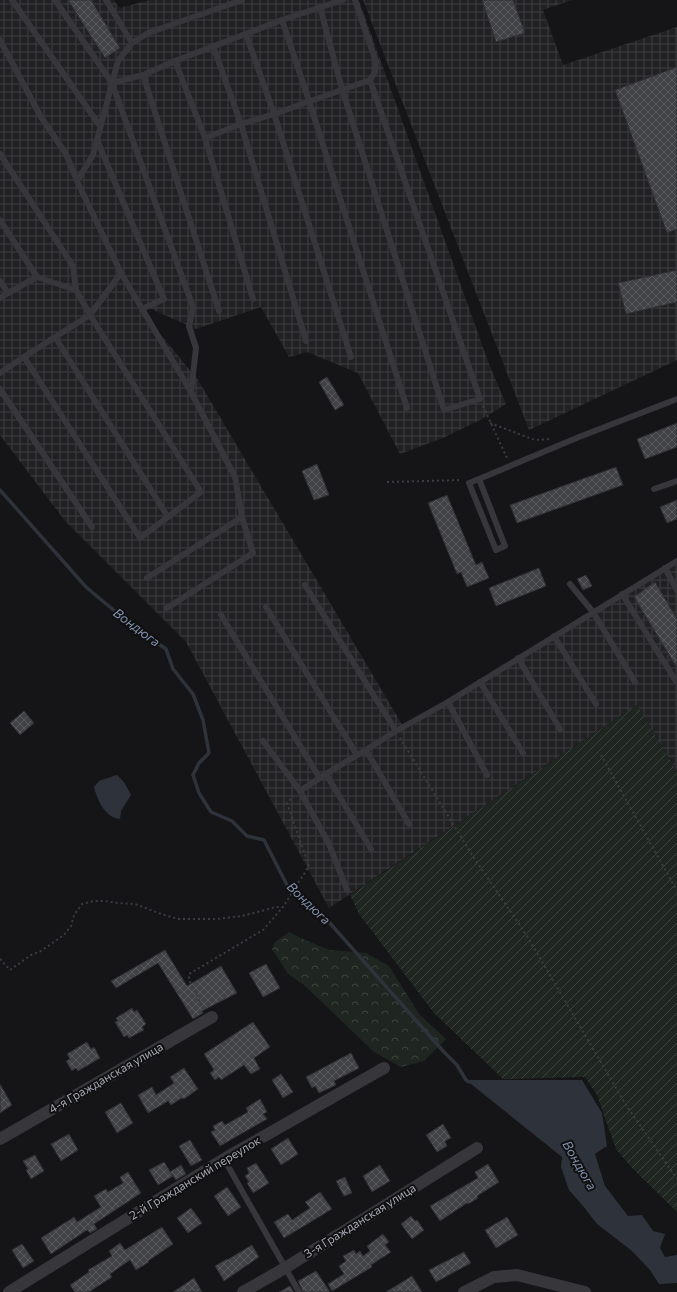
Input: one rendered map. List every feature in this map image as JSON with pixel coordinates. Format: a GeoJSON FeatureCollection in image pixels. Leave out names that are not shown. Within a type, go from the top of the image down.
{"type":"FeatureCollection","features":[{"type":"Feature","properties":{"kind":"street","name":"4-я Гражданская улица"},"geometry":{"type":"LineString","coordinates":[[0,1139],[211,1018]]}},
{"type":"Feature","properties":{"kind":"street","name":"2-й Гражданский переулок"},"geometry":{"type":"LineString","coordinates":[[9,1292],[224,1159],[384,1068]]}},
{"type":"Feature","properties":{"kind":"street","name":"3-я Гражданская улица"},"geometry":{"type":"LineString","coordinates":[[243,1292],[285,1268],[477,1148]]}},
{"type":"Feature","properties":{"kind":"street"},"geometry":{"type":"LineString","coordinates":[[464,1292],[494,1277],[516,1276],[585,1292]]}},
{"type":"Feature","properties":{"kind":"lane"},"geometry":{"type":"LineString","coordinates":[[12,0],[100,126]]}},
{"type":"Feature","properties":{"kind":"lane"},"geometry":{"type":"LineString","coordinates":[[55,0],[112,83],[193,307],[189,326],[196,348],[191,392]]}},
{"type":"Feature","properties":{"kind":"lane"},"geometry":{"type":"LineString","coordinates":[[106,0],[132,43]]}},
{"type":"Feature","properties":{"kind":"lane"},"geometry":{"type":"LineString","coordinates":[[77,182],[93,155],[118,61],[132,43],[148,33],[242,0]]}},
{"type":"Feature","properties":{"kind":"lane"},"geometry":{"type":"LineString","coordinates":[[112,83],[143,75],[175,61],[282,20],[343,0]]}},
{"type":"Feature","properties":{"kind":"lane"},"geometry":{"type":"LineString","coordinates":[[205,138],[241,124],[370,80],[375,72],[376,62],[355,0]]}},
{"type":"Feature","properties":{"kind":"lane"},"geometry":{"type":"LineString","coordinates":[[320,7],[342,89],[444,410],[480,399],[370,80]]}},
{"type":"Feature","properties":{"kind":"lane"},"geometry":{"type":"LineString","coordinates":[[282,20],[407,408]]}},
{"type":"Feature","properties":{"kind":"lane"},"geometry":{"type":"LineString","coordinates":[[246,34],[274,114],[351,357]]}},
{"type":"Feature","properties":{"kind":"lane"},"geometry":{"type":"LineString","coordinates":[[0,40],[41,117],[66,154],[77,182],[121,274],[191,392],[235,477],[242,517],[253,553],[167,608]]}},
{"type":"Feature","properties":{"kind":"lane"},"geometry":{"type":"LineString","coordinates":[[213,46],[241,124],[306,341]]}},
{"type":"Feature","properties":{"kind":"lane"},"geometry":{"type":"LineString","coordinates":[[175,61],[205,138],[253,299]]}},
{"type":"Feature","properties":{"kind":"lane"},"geometry":{"type":"LineString","coordinates":[[143,75],[219,311]]}},
{"type":"Feature","properties":{"kind":"lane"},"geometry":{"type":"LineString","coordinates":[[96,140],[164,299],[142,309]]}},
{"type":"Feature","properties":{"kind":"lane"},"geometry":{"type":"LineString","coordinates":[[0,154],[73,266],[76,290],[90,315],[201,492],[140,538],[24,357]]}},
{"type":"Feature","properties":{"kind":"lane"},"geometry":{"type":"LineString","coordinates":[[0,220],[37,277],[76,290]]}},
{"type":"Feature","properties":{"kind":"lane"},"geometry":{"type":"LineString","coordinates":[[0,373],[90,315],[121,274]]}},
{"type":"Feature","properties":{"kind":"lane"},"geometry":{"type":"LineString","coordinates":[[0,298],[37,277]]}},
{"type":"Feature","properties":{"kind":"lane"},"geometry":{"type":"LineString","coordinates":[[0,280],[8,293]]}},
{"type":"Feature","properties":{"kind":"lane"},"geometry":{"type":"LineString","coordinates":[[55,337],[168,517]]}},
{"type":"Feature","properties":{"kind":"lane"},"geometry":{"type":"LineString","coordinates":[[0,389],[92,527]]}},
{"type":"Feature","properties":{"kind":"lane"},"geometry":{"type":"LineString","coordinates":[[478,479],[505,546],[496,550],[469,483],[478,479],[579,437],[677,399]]}},
{"type":"Feature","properties":{"kind":"lane"},"geometry":{"type":"LineString","coordinates":[[654,489],[677,480]]}},
{"type":"Feature","properties":{"kind":"lane"},"geometry":{"type":"LineString","coordinates":[[147,578],[242,517]]}},
{"type":"Feature","properties":{"kind":"lane"},"geometry":{"type":"LineString","coordinates":[[300,791],[319,777],[448,702],[677,561]]}},
{"type":"Feature","properties":{"kind":"lane"},"geometry":{"type":"LineString","coordinates":[[665,568],[677,590]]}},
{"type":"Feature","properties":{"kind":"lane"},"geometry":{"type":"LineString","coordinates":[[570,584],[593,612],[635,682]]}},
{"type":"Feature","properties":{"kind":"lane"},"geometry":{"type":"LineString","coordinates":[[304,585],[396,731]]}},
{"type":"Feature","properties":{"kind":"lane"},"geometry":{"type":"LineString","coordinates":[[622,594],[677,683]]}},
{"type":"Feature","properties":{"kind":"lane"},"geometry":{"type":"LineString","coordinates":[[266,607],[357,755]]}},
{"type":"Feature","properties":{"kind":"lane"},"geometry":{"type":"LineString","coordinates":[[221,615],[319,777]]}},
{"type":"Feature","properties":{"kind":"lane"},"geometry":{"type":"LineString","coordinates":[[554,636],[596,704]]}},
{"type":"Feature","properties":{"kind":"lane"},"geometry":{"type":"LineString","coordinates":[[518,658],[560,729]]}},
{"type":"Feature","properties":{"kind":"lane"},"geometry":{"type":"LineString","coordinates":[[480,682],[523,754]]}},
{"type":"Feature","properties":{"kind":"lane"},"geometry":{"type":"LineString","coordinates":[[448,702],[488,775]]}},
{"type":"Feature","properties":{"kind":"lane"},"geometry":{"type":"LineString","coordinates":[[263,741],[300,791],[329,844],[348,890]]}},
{"type":"Feature","properties":{"kind":"lane"},"geometry":{"type":"LineString","coordinates":[[366,750],[408,824]]}},
{"type":"Feature","properties":{"kind":"lane"},"geometry":{"type":"LineString","coordinates":[[326,774],[371,849]]}},
{"type":"Feature","properties":{"kind":"lane"},"geometry":{"type":"LineString","coordinates":[[224,1159],[299,1292]]}},
{"type":"Feature","properties":{"kind":"path"},"geometry":{"type":"LineString","coordinates":[[480,399],[510,466]]}},
{"type":"Feature","properties":{"kind":"path"},"geometry":{"type":"LineString","coordinates":[[490,423],[535,440],[557,439]]}},
{"type":"Feature","properties":{"kind":"path"},"geometry":{"type":"LineString","coordinates":[[387,482],[462,480],[469,483]]}},
{"type":"Feature","properties":{"kind":"path"},"geometry":{"type":"LineString","coordinates":[[396,731],[474,858],[527,936],[626,1105],[677,1178]]}},
{"type":"Feature","properties":{"kind":"path"},"geometry":{"type":"LineString","coordinates":[[601,755],[677,891]]}},
{"type":"Feature","properties":{"kind":"path"},"geometry":{"type":"LineString","coordinates":[[211,1018],[189,980],[189,974],[263,930],[283,907],[309,866],[287,803],[300,791]]}},
{"type":"Feature","properties":{"kind":"path"},"geometry":{"type":"LineString","coordinates":[[0,960],[10,970],[31,955],[41,951],[64,935],[71,926],[74,915],[82,904],[94,901],[105,900],[118,903],[135,904],[178,919],[217,919],[242,916],[276,907],[283,907]]}},
{"type":"Feature","properties":{"kind":"shaded area"},"geometry":{"type":"Polygon","coordinates":[[[0,0],[114,0],[119,8],[150,0],[359,0],[489,364],[506,404],[480,420],[443,438],[400,454],[358,373],[307,352],[289,357],[261,307],[196,329],[133,301],[198,380],[403,726],[458,694],[677,558],[677,771],[637,705],[329,908],[186,642],[65,521],[0,435],[0,0]]]}},
{"type":"Feature","properties":{"kind":"shaded area"},"geometry":{"type":"Polygon","coordinates":[[[363,0],[572,0],[543,10],[563,65],[677,27],[677,360],[529,430],[363,0]]]}},
{"type":"Feature","properties":{"kind":"green space"},"geometry":{"type":"Polygon","coordinates":[[[637,705],[677,771],[677,1212],[631,1167],[616,1149],[597,1095],[585,1077],[503,1079],[434,1013],[359,914],[350,895],[637,705]]]}},
{"type":"Feature","properties":{"kind":"green space"},"geometry":{"type":"Polygon","coordinates":[[[289,932],[330,950],[366,953],[389,966],[419,1014],[446,1039],[424,1061],[401,1067],[374,1052],[304,985],[288,974],[272,949],[275,942],[289,932]]]}},
{"type":"Feature","properties":{"kind":"water"},"geometry":{"type":"Polygon","coordinates":[[[117,775],[124,782],[131,795],[121,811],[120,819],[115,818],[106,812],[97,797],[94,787],[99,781],[117,775]]]}},
{"type":"Feature","properties":{"kind":"water"},"geometry":{"type":"Polygon","coordinates":[[[466,1080],[582,1080],[602,1113],[607,1146],[595,1154],[605,1186],[628,1216],[642,1215],[653,1231],[665,1234],[660,1248],[665,1257],[677,1255],[677,1283],[659,1284],[650,1270],[632,1251],[597,1224],[569,1190],[561,1167],[562,1157],[466,1080]]]}},
{"type":"Feature","properties":{"kind":"building"},"geometry":{"type":"Polygon","coordinates":[[[68,0],[91,0],[120,48],[105,58],[68,0]]]}},
{"type":"Feature","properties":{"kind":"building"},"geometry":{"type":"Polygon","coordinates":[[[482,0],[513,0],[525,33],[496,42],[482,0]]]}},
{"type":"Feature","properties":{"kind":"building"},"geometry":{"type":"Polygon","coordinates":[[[677,67],[677,229],[667,233],[615,90],[677,67]]]}},
{"type":"Feature","properties":{"kind":"building"},"geometry":{"type":"Polygon","coordinates":[[[677,270],[677,302],[626,314],[618,283],[677,270]]]}},
{"type":"Feature","properties":{"kind":"building"},"geometry":{"type":"Polygon","coordinates":[[[327,377],[344,405],[335,410],[319,382],[327,377]]]}},
{"type":"Feature","properties":{"kind":"building"},"geometry":{"type":"Polygon","coordinates":[[[677,423],[677,447],[645,459],[637,439],[677,423]]]}},
{"type":"Feature","properties":{"kind":"building"},"geometry":{"type":"Polygon","coordinates":[[[317,464],[329,495],[314,500],[302,471],[317,464]]]}},
{"type":"Feature","properties":{"kind":"building"},"geometry":{"type":"Polygon","coordinates":[[[616,467],[623,485],[517,523],[510,505],[616,467]]]}},
{"type":"Feature","properties":{"kind":"building"},"geometry":{"type":"Polygon","coordinates":[[[447,495],[476,565],[482,562],[489,578],[467,587],[461,572],[457,574],[428,503],[447,495]]]}},
{"type":"Feature","properties":{"kind":"building"},"geometry":{"type":"Polygon","coordinates":[[[677,500],[677,519],[667,523],[660,507],[677,500]]]}},
{"type":"Feature","properties":{"kind":"building"},"geometry":{"type":"Polygon","coordinates":[[[539,568],[546,586],[496,606],[489,588],[539,568]]]}},
{"type":"Feature","properties":{"kind":"building"},"geometry":{"type":"Polygon","coordinates":[[[586,575],[592,586],[583,590],[577,579],[586,575]]]}},
{"type":"Feature","properties":{"kind":"building"},"geometry":{"type":"Polygon","coordinates":[[[655,582],[677,619],[677,668],[634,597],[655,582]]]}},
{"type":"Feature","properties":{"kind":"building"},"geometry":{"type":"Polygon","coordinates":[[[24,711],[34,723],[20,735],[10,723],[24,711]]]}},
{"type":"Feature","properties":{"kind":"building"},"geometry":{"type":"Polygon","coordinates":[[[165,950],[187,986],[221,966],[237,993],[202,1011],[203,1013],[193,1019],[158,963],[116,988],[111,981],[165,950]]]}},
{"type":"Feature","properties":{"kind":"building"},"geometry":{"type":"Polygon","coordinates":[[[266,964],[280,988],[263,997],[249,973],[266,964]]]}},
{"type":"Feature","properties":{"kind":"building"},"geometry":{"type":"Polygon","coordinates":[[[132,1008],[134,1012],[137,1010],[146,1024],[142,1027],[144,1030],[129,1038],[127,1035],[124,1037],[115,1022],[118,1021],[116,1018],[132,1008]]]}},
{"type":"Feature","properties":{"kind":"building"},"geometry":{"type":"Polygon","coordinates":[[[253,1022],[270,1047],[254,1058],[260,1069],[251,1074],[244,1065],[221,1080],[219,1077],[215,1080],[210,1073],[214,1070],[204,1054],[253,1022]]]}},
{"type":"Feature","properties":{"kind":"building"},"geometry":{"type":"Polygon","coordinates":[[[87,1042],[91,1049],[94,1047],[100,1058],[78,1071],[76,1068],[72,1071],[66,1061],[70,1059],[67,1054],[87,1042]]]}},
{"type":"Feature","properties":{"kind":"building"},"geometry":{"type":"Polygon","coordinates":[[[351,1053],[359,1068],[334,1081],[336,1085],[319,1093],[315,1086],[312,1088],[306,1077],[351,1053]]]}},
{"type":"Feature","properties":{"kind":"building"},"geometry":{"type":"Polygon","coordinates":[[[184,1068],[198,1089],[184,1099],[182,1098],[171,1105],[168,1101],[148,1113],[138,1095],[152,1087],[156,1095],[174,1083],[170,1077],[184,1068]]]}},
{"type":"Feature","properties":{"kind":"building"},"geometry":{"type":"Polygon","coordinates":[[[281,1074],[293,1092],[283,1098],[272,1080],[281,1074]]]}},
{"type":"Feature","properties":{"kind":"building"},"geometry":{"type":"Polygon","coordinates":[[[0,1084],[12,1105],[0,1113],[0,1084]]]}},
{"type":"Feature","properties":{"kind":"building"},"geometry":{"type":"Polygon","coordinates":[[[260,1099],[267,1112],[263,1114],[267,1119],[220,1146],[211,1132],[215,1130],[213,1126],[222,1121],[225,1125],[248,1112],[246,1108],[260,1099]]]}},
{"type":"Feature","properties":{"kind":"building"},"geometry":{"type":"Polygon","coordinates":[[[121,1103],[133,1123],[117,1133],[105,1112],[121,1103]]]}},
{"type":"Feature","properties":{"kind":"building"},"geometry":{"type":"Polygon","coordinates":[[[443,1124],[451,1138],[445,1141],[447,1146],[437,1152],[426,1135],[443,1124]]]}},
{"type":"Feature","properties":{"kind":"building"},"geometry":{"type":"Polygon","coordinates":[[[69,1134],[78,1150],[61,1161],[51,1144],[69,1134]]]}},
{"type":"Feature","properties":{"kind":"building"},"geometry":{"type":"Polygon","coordinates":[[[288,1138],[298,1154],[281,1165],[271,1149],[288,1138]]]}},
{"type":"Feature","properties":{"kind":"building"},"geometry":{"type":"Polygon","coordinates":[[[190,1140],[202,1160],[191,1166],[179,1146],[190,1140]]]}},
{"type":"Feature","properties":{"kind":"building"},"geometry":{"type":"Polygon","coordinates":[[[35,1155],[44,1171],[31,1179],[26,1170],[28,1169],[23,1161],[35,1155]]]}},
{"type":"Feature","properties":{"kind":"building"},"geometry":{"type":"Polygon","coordinates":[[[164,1162],[173,1176],[158,1185],[149,1170],[164,1162]]]}},
{"type":"Feature","properties":{"kind":"building"},"geometry":{"type":"Polygon","coordinates":[[[256,1163],[269,1183],[253,1193],[245,1176],[249,1173],[247,1168],[256,1163]]]}},
{"type":"Feature","properties":{"kind":"building"},"geometry":{"type":"Polygon","coordinates":[[[488,1164],[499,1182],[477,1196],[478,1198],[468,1204],[467,1203],[440,1221],[430,1206],[478,1178],[475,1172],[488,1164]]]}},
{"type":"Feature","properties":{"kind":"building"},"geometry":{"type":"Polygon","coordinates":[[[181,1165],[186,1174],[176,1180],[170,1172],[181,1165]]]}},
{"type":"Feature","properties":{"kind":"building"},"geometry":{"type":"Polygon","coordinates":[[[380,1165],[390,1181],[372,1192],[363,1176],[380,1165]]]}},
{"type":"Feature","properties":{"kind":"building"},"geometry":{"type":"Polygon","coordinates":[[[128,1172],[141,1193],[94,1224],[97,1229],[90,1233],[87,1230],[51,1254],[41,1238],[74,1217],[77,1222],[101,1207],[94,1196],[106,1189],[108,1192],[123,1183],[120,1177],[128,1172]]]}},
{"type":"Feature","properties":{"kind":"building"},"geometry":{"type":"Polygon","coordinates":[[[345,1177],[352,1193],[344,1196],[336,1181],[345,1177]]]}},
{"type":"Feature","properties":{"kind":"building"},"geometry":{"type":"Polygon","coordinates":[[[227,1187],[241,1207],[228,1216],[214,1196],[227,1187]]]}},
{"type":"Feature","properties":{"kind":"building"},"geometry":{"type":"Polygon","coordinates":[[[320,1192],[332,1209],[284,1238],[274,1222],[288,1214],[292,1220],[310,1208],[305,1202],[320,1192]]]}},
{"type":"Feature","properties":{"kind":"building"},"geometry":{"type":"Polygon","coordinates":[[[191,1208],[202,1223],[188,1233],[177,1218],[191,1208]]]}},
{"type":"Feature","properties":{"kind":"building"},"geometry":{"type":"Polygon","coordinates":[[[411,1216],[415,1221],[417,1220],[424,1230],[412,1239],[401,1224],[411,1216]]]}},
{"type":"Feature","properties":{"kind":"building"},"geometry":{"type":"Polygon","coordinates":[[[507,1217],[518,1235],[496,1248],[485,1230],[507,1217]]]}},
{"type":"Feature","properties":{"kind":"building"},"geometry":{"type":"Polygon","coordinates":[[[162,1227],[173,1244],[148,1261],[149,1262],[136,1270],[130,1260],[110,1274],[112,1277],[89,1292],[75,1292],[70,1285],[89,1272],[88,1270],[112,1256],[109,1251],[120,1243],[125,1250],[162,1227]]]}},
{"type":"Feature","properties":{"kind":"building"},"geometry":{"type":"Polygon","coordinates":[[[383,1234],[389,1242],[385,1245],[391,1252],[371,1265],[372,1267],[332,1291],[328,1284],[344,1274],[339,1266],[346,1261],[343,1256],[354,1250],[356,1254],[360,1251],[363,1256],[370,1251],[367,1246],[383,1234]]]}},
{"type":"Feature","properties":{"kind":"building"},"geometry":{"type":"Polygon","coordinates":[[[22,1244],[34,1261],[23,1268],[12,1250],[22,1244]]]}},
{"type":"Feature","properties":{"kind":"building"},"geometry":{"type":"Polygon","coordinates":[[[252,1245],[259,1257],[224,1281],[215,1266],[252,1245]]]}},
{"type":"Feature","properties":{"kind":"building"},"geometry":{"type":"Polygon","coordinates":[[[464,1252],[471,1263],[436,1282],[429,1270],[464,1252]]]}},
{"type":"Feature","properties":{"kind":"building"},"geometry":{"type":"Polygon","coordinates":[[[316,1271],[330,1292],[303,1292],[298,1281],[316,1271]]]}},
{"type":"Feature","properties":{"kind":"building"},"geometry":{"type":"Polygon","coordinates":[[[412,1276],[422,1292],[386,1292],[412,1276]]]}},
{"type":"Feature","properties":{"kind":"building"},"geometry":{"type":"Polygon","coordinates":[[[194,1278],[202,1292],[173,1292],[194,1278]]]}},
{"type":"Feature","properties":{"kind":"building"},"geometry":{"type":"Polygon","coordinates":[[[290,1286],[294,1292],[279,1292],[290,1286]]]}},
{"type":"Feature","properties":{"kind":"waterway","name":"Вондюга"},"geometry":{"type":"LineString","coordinates":[[0,490],[86,587],[129,623],[166,649],[173,669],[193,694],[203,720],[209,753],[199,763],[193,775],[199,793],[211,812],[232,821],[247,836],[264,840],[288,887],[321,913],[457,1065],[466,1080],[469,1082]]}}]}
